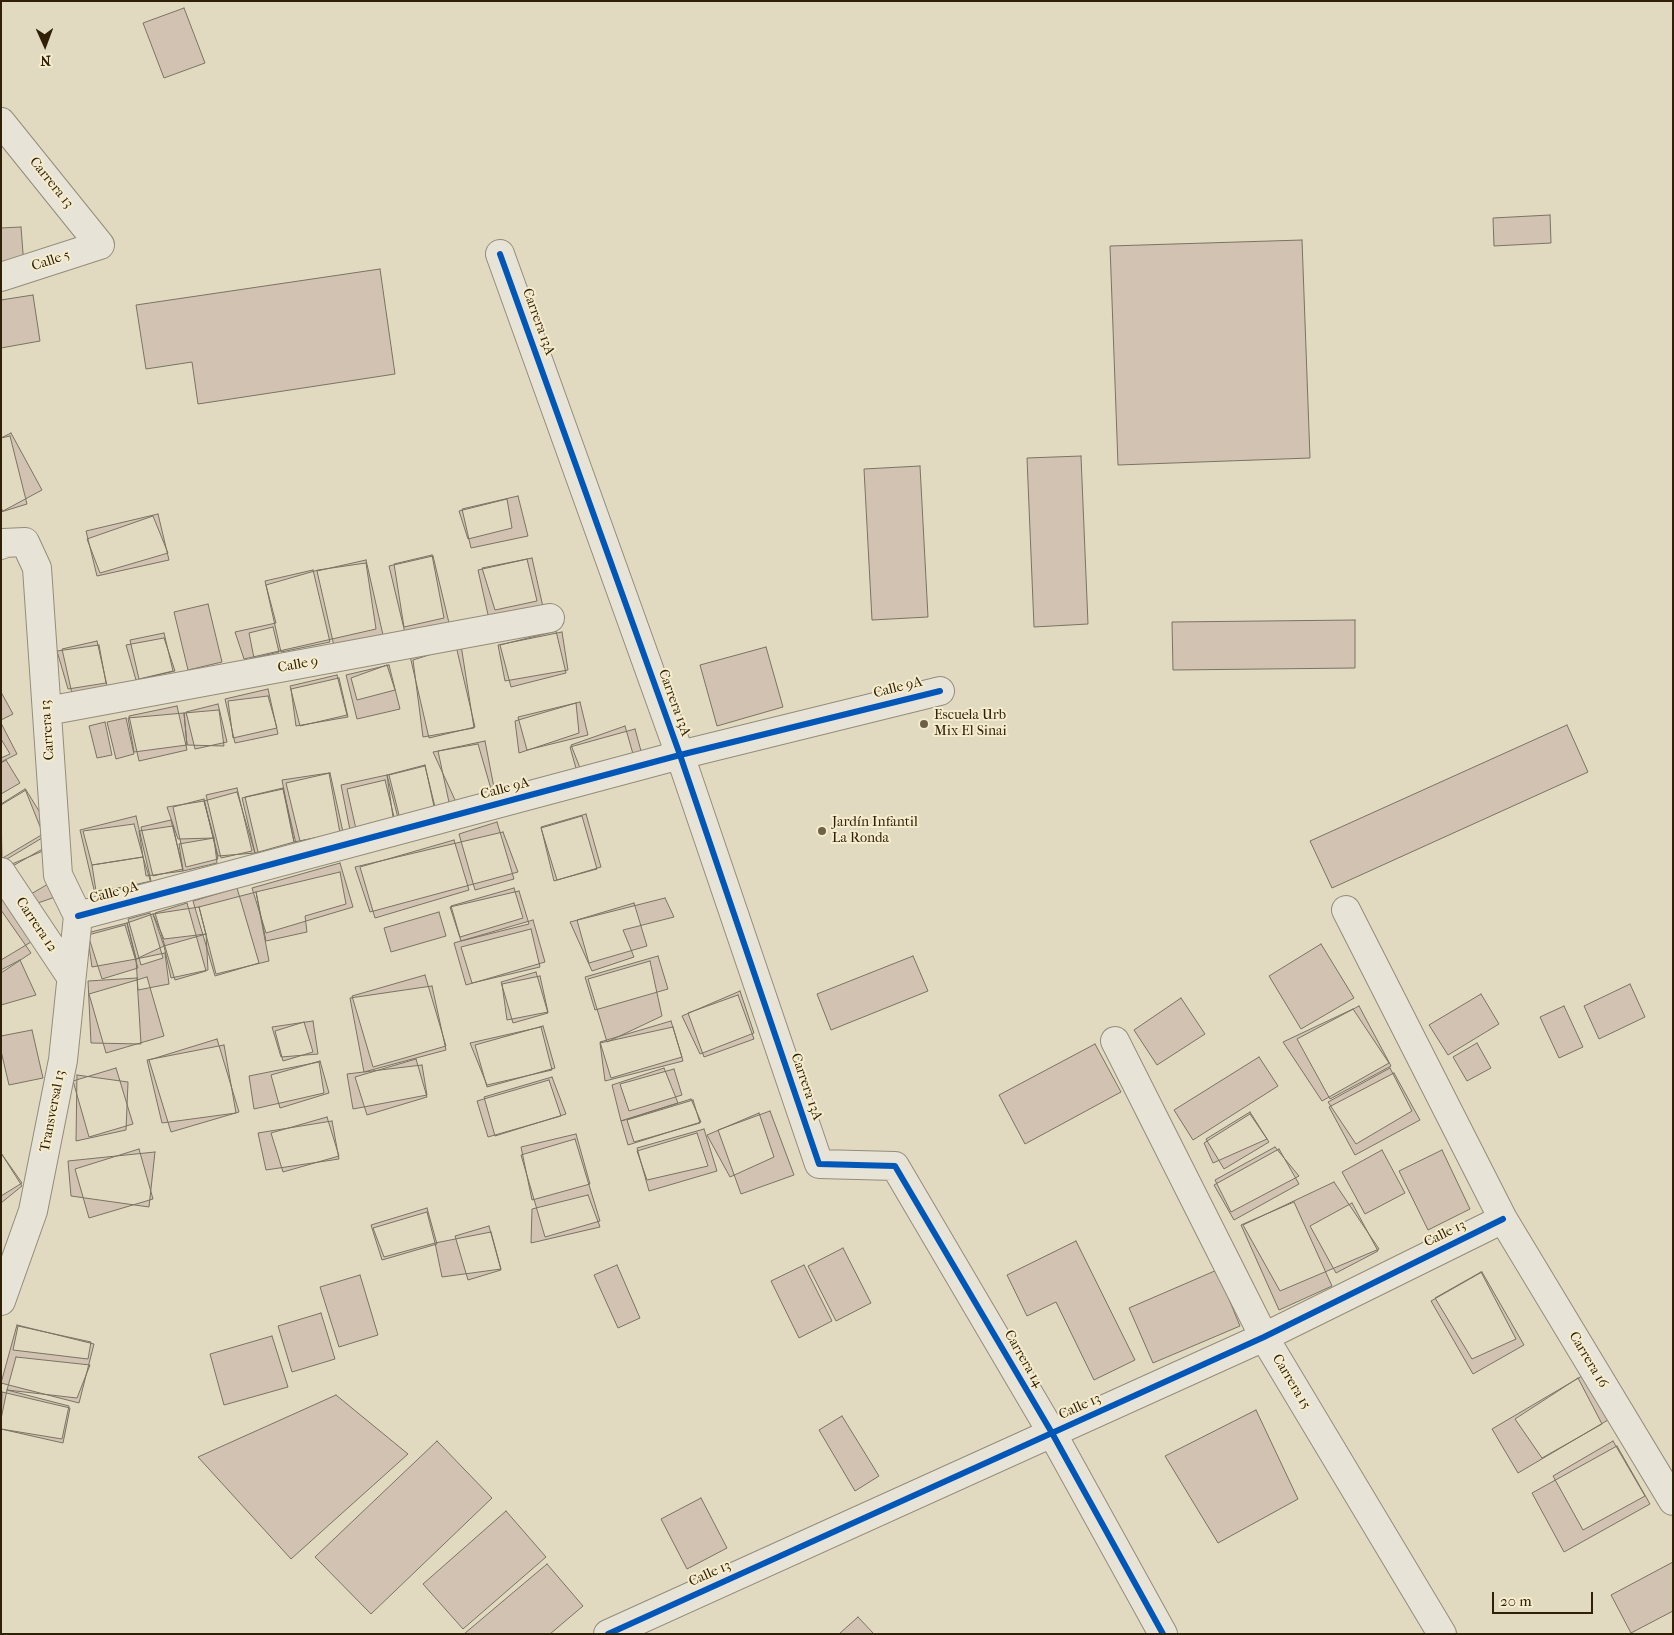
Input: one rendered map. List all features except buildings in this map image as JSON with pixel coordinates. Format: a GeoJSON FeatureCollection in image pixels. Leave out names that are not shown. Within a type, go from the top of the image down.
{"type":"FeatureCollection","features":[{"type":"Feature","properties":{"kind":"street","name":"Carrera 13"},"geometry":{"type":"LineString","coordinates":[[1,122],[100,245]]}},
{"type":"Feature","properties":{"kind":"street","name":"Calle 5"},"geometry":{"type":"LineString","coordinates":[[1,277],[100,245]]}},
{"type":"Feature","properties":{"kind":"street","name":"Carrera 13A"},"geometry":{"type":"LineString","coordinates":[[500,254],[680,755],[819,1164]]}},
{"type":"Feature","properties":{"kind":"street","name":"Carrera 13"},"geometry":{"type":"LineString","coordinates":[[13,543],[37,568],[58,875],[78,916]]}},
{"type":"Feature","properties":{"kind":"street","name":"Calle 9"},"geometry":{"type":"LineString","coordinates":[[47,711],[550,618]]}},
{"type":"Feature","properties":{"kind":"street","name":"Calle 9A"},"geometry":{"type":"LineString","coordinates":[[78,916],[680,755],[940,691]]}},
{"type":"Feature","properties":{"kind":"street","name":"Carrera 12"},"geometry":{"type":"LineString","coordinates":[[1,872],[72,977]]}},
{"type":"Feature","properties":{"kind":"street","name":"Carrera 16"},"geometry":{"type":"LineString","coordinates":[[1346,910],[1503,1219],[1673,1501]]}},
{"type":"Feature","properties":{"kind":"street","name":"Transversal 13"},"geometry":{"type":"LineString","coordinates":[[1,1301],[33,1211],[63,1060],[78,916]]}},
{"type":"Feature","properties":{"kind":"street","name":"Carrera 15"},"geometry":{"type":"LineString","coordinates":[[1115,1042],[1264,1337],[1442,1634]]}},
{"type":"Feature","properties":{"kind":"street","name":"Carrera 14"},"geometry":{"type":"LineString","coordinates":[[819,1164],[895,1166],[1052,1434],[1163,1634]]}},
{"type":"Feature","properties":{"kind":"street","name":"Calle 13"},"geometry":{"type":"LineString","coordinates":[[608,1634],[1264,1337],[1503,1219]]}},
{"type":"Feature","properties":{"kind":"cycle path"},"geometry":{"type":"LineString","coordinates":[[500,254],[680,755],[819,1164],[895,1166],[1052,1433],[1163,1634]]}},
{"type":"Feature","properties":{"kind":"cycle path"},"geometry":{"type":"LineString","coordinates":[[78,916],[680,755],[940,691]]}},
{"type":"Feature","properties":{"kind":"cycle path"},"geometry":{"type":"LineString","coordinates":[[608,1634],[1264,1337],[1503,1219]]}},
{"type":"Feature","properties":{"kind":"place","name":"Escuela Urb Mix El Sinai"},"geometry":{"type":"Point","coordinates":[924,724]}},
{"type":"Feature","properties":{"kind":"place","name":"Jardín Infantil La Ronda"},"geometry":{"type":"Point","coordinates":[822,831]}}]}
